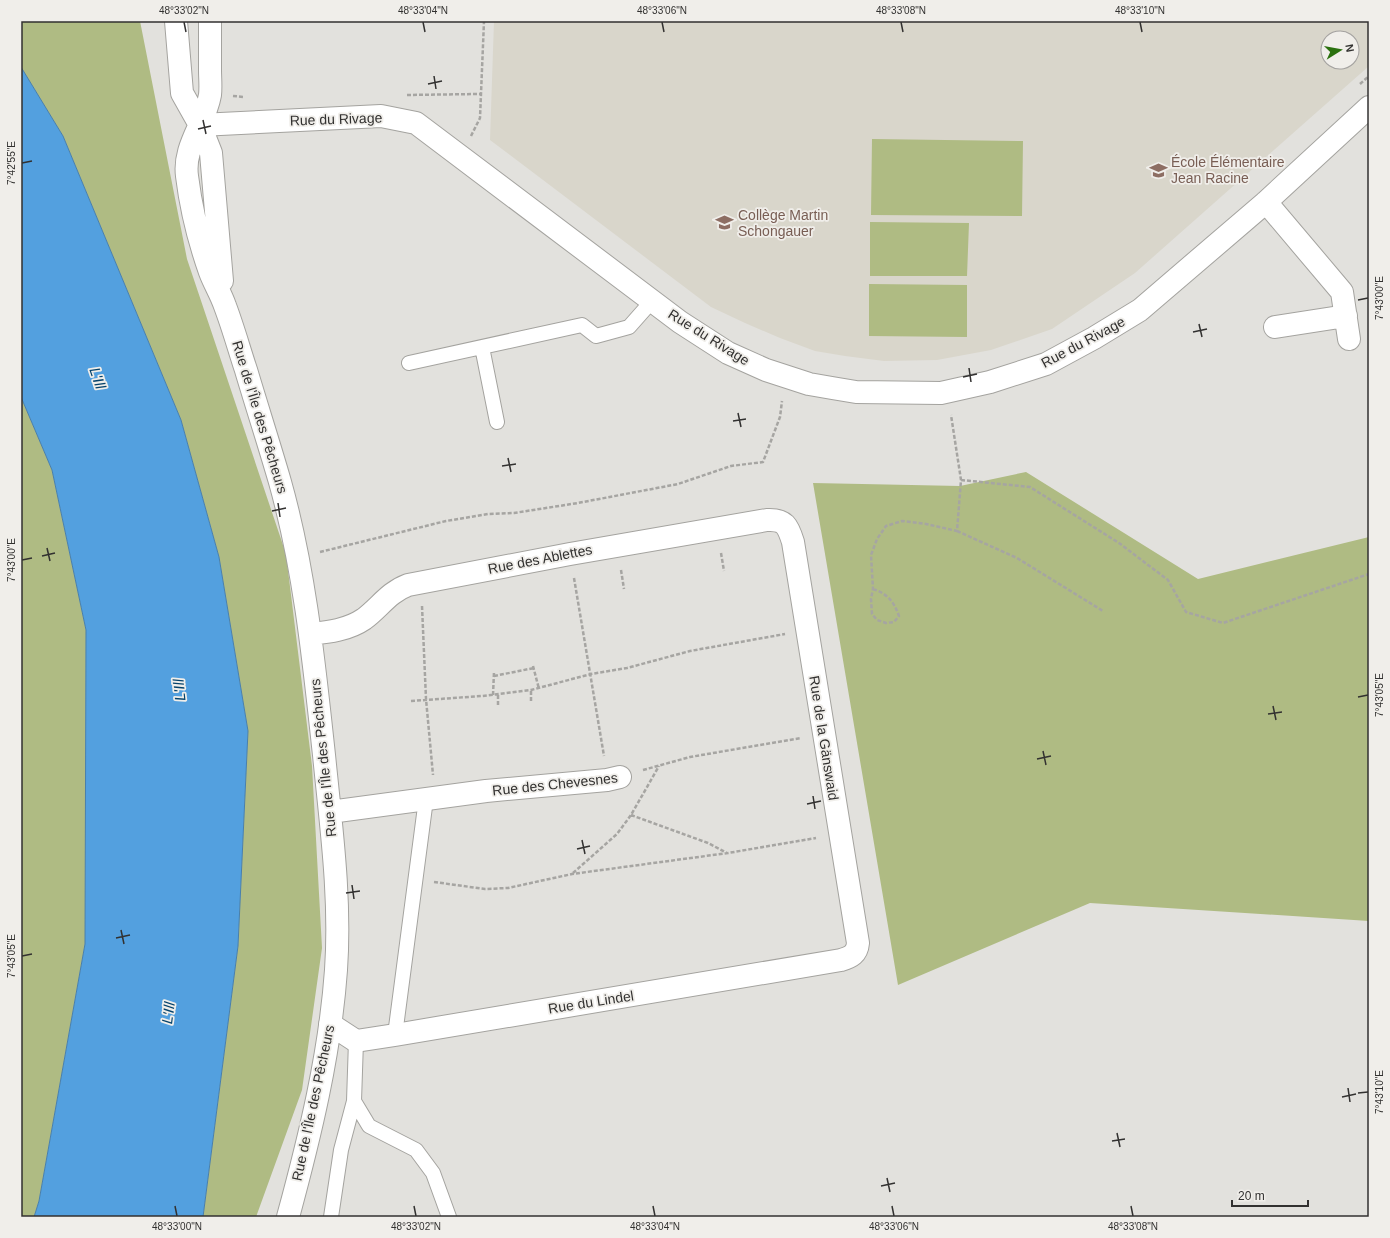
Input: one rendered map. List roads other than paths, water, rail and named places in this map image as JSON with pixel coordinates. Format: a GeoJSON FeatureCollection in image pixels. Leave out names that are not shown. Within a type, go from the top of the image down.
{"type":"FeatureCollection","features":[{"type":"Feature","properties":{"kind":"street"},"geometry":{"type":"LineString","coordinates":[[176,21],[182,93],[200,125]]}},
{"type":"Feature","properties":{"kind":"street","name":"Rue de l'Île des Pêcheurs"},"geometry":{"type":"LineString","coordinates":[[210,21],[210,94],[200,125],[192,140],[187,155],[186,172],[192,210],[201,244],[211,274],[225,306],[277,470],[298,554],[310,634],[330,812],[337,926],[336,970],[330,1024],[320,1087],[301,1171],[288,1217]]}},
{"type":"Feature","properties":{"kind":"street","name":"Rue du Rivage"},"geometry":{"type":"LineString","coordinates":[[200,125],[382,116],[416,123],[685,326],[728,353],[766,370],[816,385],[856,392],[941,393],[990,382],[1046,364],[1094,338],[1140,310],[1266,202],[1369,107]]}},
{"type":"Feature","properties":{"kind":"street"},"geometry":{"type":"LineString","coordinates":[[1266,202],[1342,292],[1349,339]]}},
{"type":"Feature","properties":{"kind":"street"},"geometry":{"type":"LineString","coordinates":[[1275,327],[1346,316]]}},
{"type":"Feature","properties":{"kind":"street","name":"Rue des Ablettes"},"geometry":{"type":"LineString","coordinates":[[310,634],[344,629],[354,625],[398,589],[408,584],[767,520],[778,520],[784,523]]}},
{"type":"Feature","properties":{"kind":"street","name":"Rue de la Gänswaid"},"geometry":{"type":"LineString","coordinates":[[784,523],[791,534],[793,542],[858,943],[858,950],[855,954]]}},
{"type":"Feature","properties":{"kind":"street","name":"Rue des Chevesnes"},"geometry":{"type":"LineString","coordinates":[[330,812],[486,791],[614,779]]}},
{"type":"Feature","properties":{"kind":"street","name":"Rue du Lindel"},"geometry":{"type":"LineString","coordinates":[[356,1041],[832,962],[849,958],[855,954]]}},
{"type":"Feature","properties":{"kind":"street"},"geometry":{"type":"LineString","coordinates":[[330,1024],[356,1041]]}},
{"type":"Feature","properties":{"kind":"lane"},"geometry":{"type":"LineString","coordinates":[[409,363],[582,325],[596,336],[629,327],[652,301]]}},
{"type":"Feature","properties":{"kind":"lane"},"geometry":{"type":"LineString","coordinates":[[482,347],[498,422]]}},
{"type":"Feature","properties":{"kind":"lane"},"geometry":{"type":"LineString","coordinates":[[395,1035],[416,880],[431,798]]}},
{"type":"Feature","properties":{"kind":"lane"},"geometry":{"type":"LineString","coordinates":[[331,1217],[341,1150],[354,1101],[356,1041]]}},
{"type":"Feature","properties":{"kind":"lane"},"geometry":{"type":"LineString","coordinates":[[354,1101],[369,1126],[416,1150],[433,1173],[449,1217]]}},
{"type":"Feature","properties":{"kind":"water","name":"L'Ill"},"geometry":{"type":"Polygon","coordinates":[[[21,67],[63,136],[181,420],[219,557],[248,731],[238,946],[203,1217],[34,1217],[39,1201],[85,944],[86,630],[52,470],[21,397],[21,67]]]}},
{"type":"Feature","properties":{"kind":"place","name":"École Élémentaire Jean Racine"},"geometry":{"type":"Point","coordinates":[1158,170]}},
{"type":"Feature","properties":{"kind":"place","name":"Collège Martin Schongauer"},"geometry":{"type":"Point","coordinates":[725,223]}}]}
